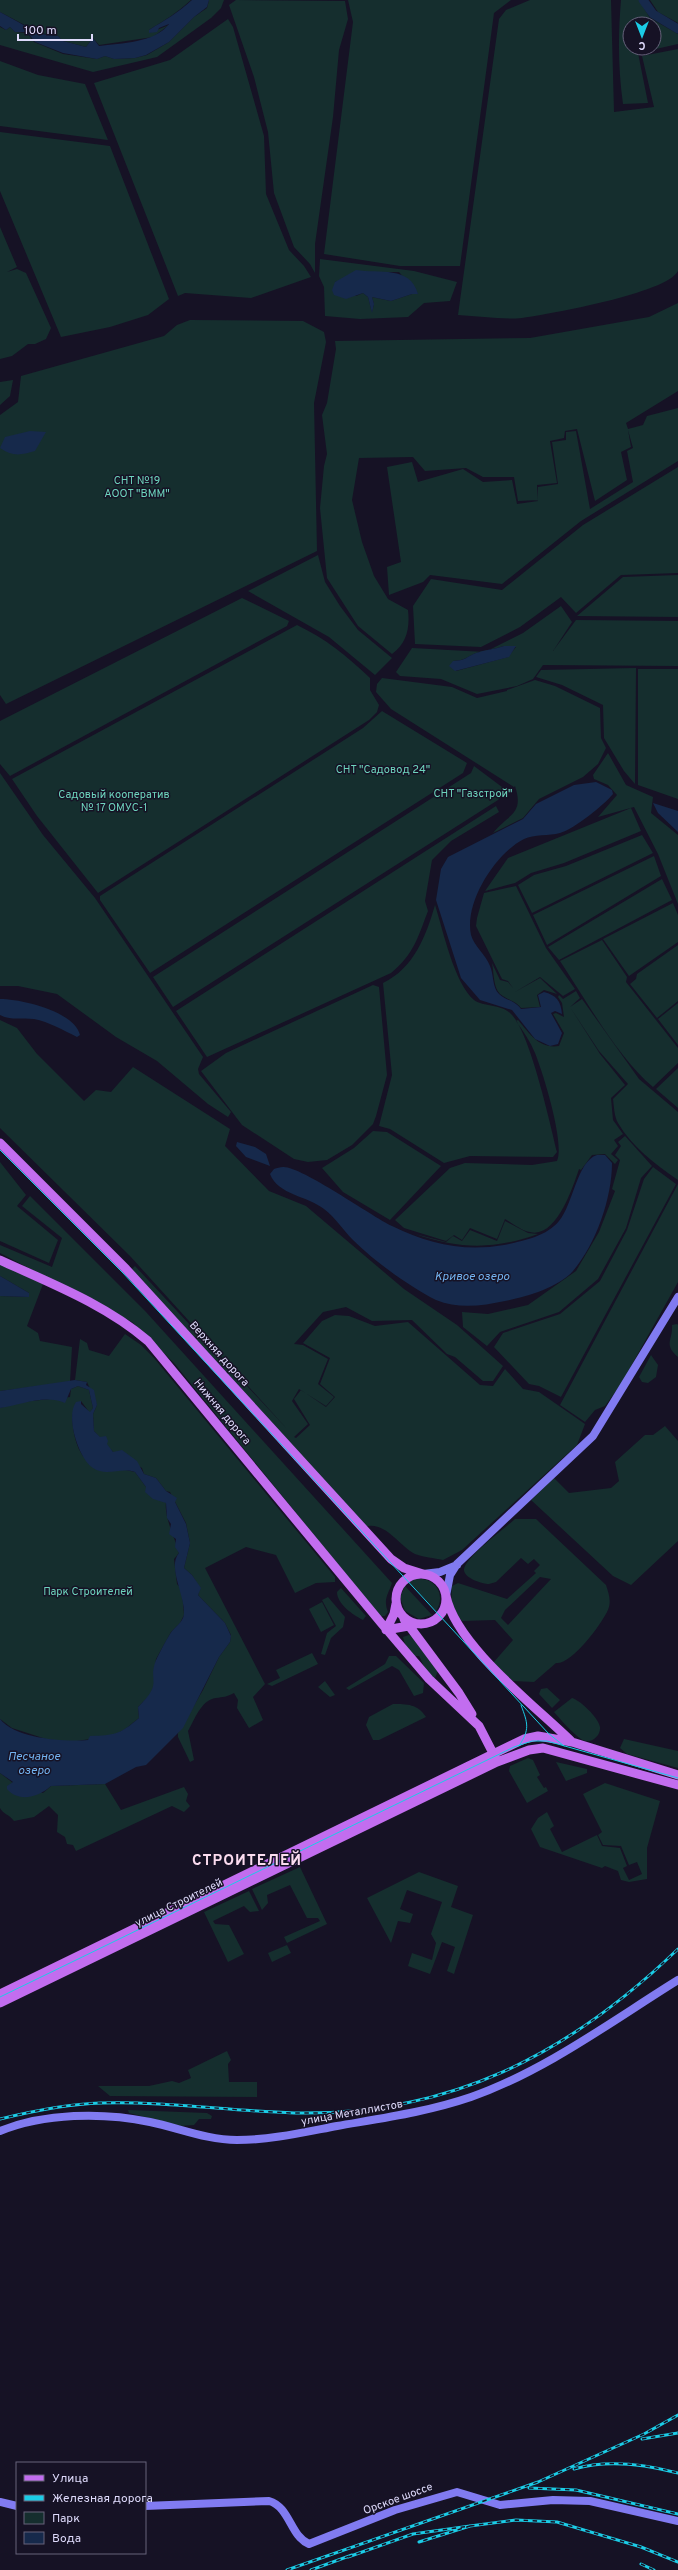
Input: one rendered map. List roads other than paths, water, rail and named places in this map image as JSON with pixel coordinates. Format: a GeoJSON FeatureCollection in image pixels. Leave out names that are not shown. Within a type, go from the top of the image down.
{"type":"FeatureCollection","features":[{"type":"Feature","properties":{"kind":"main road","name":"Верхняя дорога"},"geometry":{"type":"LineString","coordinates":[[0,1144],[126,1269],[391,1559],[404,1568],[423,1574]]}},
{"type":"Feature","properties":{"kind":"main road","name":"Нижняя дорога"},"geometry":{"type":"LineString","coordinates":[[0,1260],[94,1305],[130,1326],[148,1341],[386,1630],[429,1678],[479,1726]]}},
{"type":"Feature","properties":{"kind":"main road"},"geometry":{"type":"LineString","coordinates":[[386,1630],[421,1624],[433,1620],[440,1615],[445,1606],[450,1575],[458,1564],[593,1436],[678,1297]]}},
{"type":"Feature","properties":{"kind":"main road"},"geometry":{"type":"LineString","coordinates":[[386,1630],[394,1614],[397,1590],[401,1582],[411,1575],[440,1572],[458,1564]]}},
{"type":"Feature","properties":{"kind":"main road"},"geometry":{"type":"LineString","coordinates":[[423,1574],[439,1581],[446,1596],[450,1613],[464,1636],[572,1742]]}},
{"type":"Feature","properties":{"kind":"main road"},"geometry":{"type":"LineString","coordinates":[[396,1603],[401,1614],[410,1627],[459,1693],[496,1758]]}},
{"type":"Feature","properties":{"kind":"main road"},"geometry":{"type":"LineString","coordinates":[[401,1614],[409,1621],[421,1624]]}},
{"type":"Feature","properties":{"kind":"main road"},"geometry":{"type":"LineString","coordinates":[[529,1750],[546,1736],[550,1730],[550,1721]]}},
{"type":"Feature","properties":{"kind":"main road"},"geometry":{"type":"LineString","coordinates":[[496,1758],[523,1739],[546,1736],[572,1742],[645,1767],[678,1775]]}},
{"type":"Feature","properties":{"kind":"main road"},"geometry":{"type":"LineString","coordinates":[[496,1758],[529,1750],[554,1750],[678,1785]]}},
{"type":"Feature","properties":{"kind":"main road","name":"улица Строителей"},"geometry":{"type":"LineString","coordinates":[[0,1994],[496,1758]]}},
{"type":"Feature","properties":{"kind":"main road","name":"улица Строителей"},"geometry":{"type":"LineString","coordinates":[[0,2003],[496,1758]]}},
{"type":"Feature","properties":{"kind":"main road","name":"улица Металлистов"},"geometry":{"type":"LineString","coordinates":[[0,2131],[32,2122],[109,2117],[150,2122],[215,2139],[240,2140],[281,2136],[432,2109],[499,2086],[550,2060],[678,1980]]}},
{"type":"Feature","properties":{"kind":"main road","name":"Орское шоссе"},"geometry":{"type":"LineString","coordinates":[[146,2506],[269,2501],[281,2508],[301,2538],[310,2544],[396,2510],[452,2492],[465,2493],[500,2505],[553,2500],[590,2501],[678,2521]]}},
{"type":"Feature","properties":{"kind":"main road"},"geometry":{"type":"LineString","coordinates":[[0,2502],[16,2506]]}},
{"type":"Feature","properties":{"kind":"water"},"geometry":{"type":"Polygon","coordinates":[[[192,0],[209,0],[207,7],[194,17],[169,42],[146,55],[135,58],[114,59],[105,56],[97,59],[63,53],[35,42],[27,32],[15,32],[10,27],[6,30],[0,26],[0,12],[40,34],[58,36],[63,41],[86,47],[93,38],[99,46],[127,43],[146,39],[163,30],[169,24],[159,28],[157,32],[149,33],[149,30],[176,13],[192,0]]]}},
{"type":"Feature","properties":{"kind":"water"},"geometry":{"type":"Polygon","coordinates":[[[356,270],[401,275],[414,285],[418,294],[412,294],[391,301],[372,297],[374,304],[372,313],[368,297],[363,293],[346,299],[334,295],[332,290],[335,282],[356,270]]]}},
{"type":"Feature","properties":{"kind":"water"},"geometry":{"type":"Polygon","coordinates":[[[30,431],[46,432],[35,451],[13,454],[0,448],[5,437],[30,431]]]}},
{"type":"Feature","properties":{"kind":"water"},"geometry":{"type":"Polygon","coordinates":[[[504,646],[516,646],[509,657],[455,671],[449,666],[453,661],[461,660],[476,653],[504,646]]]}},
{"type":"Feature","properties":{"kind":"water"},"geometry":{"type":"Polygon","coordinates":[[[596,782],[612,790],[613,794],[602,805],[566,831],[556,834],[528,837],[513,846],[503,855],[484,880],[472,908],[470,922],[471,935],[488,962],[495,988],[499,994],[521,1009],[541,1007],[538,995],[544,992],[555,997],[559,1002],[562,1014],[555,1011],[551,1013],[562,1033],[558,1044],[550,1046],[535,1039],[512,1010],[480,1000],[461,978],[436,900],[441,869],[448,857],[523,819],[536,804],[574,785],[596,782]]]}},
{"type":"Feature","properties":{"kind":"water"},"geometry":{"type":"Polygon","coordinates":[[[653,803],[678,811],[678,832],[658,813],[653,803]]]}},
{"type":"Feature","properties":{"kind":"water"},"geometry":{"type":"Polygon","coordinates":[[[0,999],[21,1001],[58,1013],[68,1019],[76,1027],[80,1035],[77,1037],[56,1026],[40,1020],[4,1017],[0,1015],[0,999]]]}},
{"type":"Feature","properties":{"kind":"water"},"geometry":{"type":"Polygon","coordinates":[[[237,1142],[255,1147],[266,1154],[270,1166],[246,1157],[236,1146],[237,1142]]]}},
{"type":"Feature","properties":{"kind":"water","name":"Кривое озеро"},"geometry":{"type":"Polygon","coordinates":[[[597,1155],[605,1155],[612,1163],[609,1191],[601,1220],[589,1248],[573,1271],[559,1282],[541,1291],[496,1303],[470,1306],[453,1305],[436,1300],[404,1281],[362,1248],[324,1209],[286,1191],[274,1181],[270,1174],[274,1169],[278,1168],[283,1167],[292,1169],[305,1174],[382,1221],[419,1238],[446,1245],[475,1248],[504,1245],[533,1238],[541,1235],[554,1226],[564,1214],[580,1174],[590,1159],[597,1155]]]}},
{"type":"Feature","properties":{"kind":"water"},"geometry":{"type":"Polygon","coordinates":[[[0,1276],[29,1293],[29,1297],[0,1296],[0,1276]]]}},
{"type":"Feature","properties":{"kind":"water","name":"Песчаное озеро"},"geometry":{"type":"Polygon","coordinates":[[[75,1380],[87,1382],[86,1385],[94,1390],[97,1405],[93,1414],[94,1431],[100,1437],[106,1436],[108,1441],[107,1444],[113,1452],[122,1450],[137,1461],[144,1474],[156,1478],[166,1491],[177,1498],[175,1502],[186,1524],[190,1543],[184,1568],[192,1575],[201,1588],[198,1595],[225,1623],[231,1636],[230,1642],[219,1657],[183,1728],[146,1765],[136,1767],[105,1784],[51,1786],[41,1793],[29,1797],[23,1797],[17,1796],[7,1789],[7,1786],[13,1782],[0,1773],[0,1719],[7,1726],[17,1731],[54,1740],[88,1740],[90,1736],[105,1735],[121,1731],[139,1718],[138,1707],[151,1692],[153,1686],[153,1672],[157,1658],[170,1634],[182,1620],[184,1614],[184,1606],[175,1566],[179,1553],[175,1547],[176,1539],[169,1534],[171,1524],[167,1518],[166,1503],[153,1499],[145,1492],[146,1487],[135,1472],[103,1472],[93,1468],[83,1456],[79,1447],[73,1427],[73,1409],[76,1402],[81,1401],[81,1404],[90,1412],[93,1408],[89,1390],[78,1386],[71,1389],[65,1403],[41,1400],[0,1408],[0,1391],[75,1380]]]}},
{"type":"Feature","properties":{"kind":"waterway"},"geometry":{"type":"LineString","coordinates":[[643,0],[653,14],[678,29]]}},
{"type":"Feature","properties":{"kind":"tram line"},"geometry":{"type":"LineString","coordinates":[[0,1150],[123,1273],[548,1733],[564,1746]]}},
{"type":"Feature","properties":{"kind":"tram line"},"geometry":{"type":"LineString","coordinates":[[519,1746],[525,1735],[527,1726],[521,1705]]}},
{"type":"Feature","properties":{"kind":"tram line"},"geometry":{"type":"LineString","coordinates":[[0,1997],[514,1747],[532,1741],[547,1741],[678,1778]]}},
{"type":"Feature","properties":{"kind":"railway"},"geometry":{"type":"LineString","coordinates":[[0,2119],[50,2108],[101,2103],[149,2103],[294,2113],[350,2111],[404,2104],[455,2090],[503,2072],[549,2048],[593,2020],[636,1987],[678,1949]]}},
{"type":"Feature","properties":{"kind":"railway"},"geometry":{"type":"LineString","coordinates":[[287,2570],[538,2482],[644,2434],[678,2415]]}},
{"type":"Feature","properties":{"kind":"railway"},"geometry":{"type":"LineString","coordinates":[[642,2439],[678,2433]]}},
{"type":"Feature","properties":{"kind":"railway"},"geometry":{"type":"LineString","coordinates":[[574,2469],[613,2463],[639,2465],[678,2473]]}},
{"type":"Feature","properties":{"kind":"railway"},"geometry":{"type":"LineString","coordinates":[[529,2488],[576,2490],[678,2514]]}},
{"type":"Feature","properties":{"kind":"railway"},"geometry":{"type":"LineString","coordinates":[[470,2526],[516,2520],[557,2522],[641,2547],[678,2562]]}},
{"type":"Feature","properties":{"kind":"railway"},"geometry":{"type":"LineString","coordinates":[[348,2557],[413,2534],[470,2526],[419,2542]]}},
{"type":"Feature","properties":{"kind":"railway"},"geometry":{"type":"LineString","coordinates":[[311,2570],[352,2555]]}},
{"type":"Feature","properties":{"kind":"railway"},"geometry":{"type":"LineString","coordinates":[[641,2564],[654,2570]]}},
{"type":"Feature","properties":{"kind":"district","name":"СТРОИТЕЛЕЙ"},"geometry":{"type":"Point","coordinates":[247,1861]}},
{"type":"Feature","properties":{"kind":"park label","name":"СНТ №19 АООТ \"ВММ\""},"geometry":{"type":"Point","coordinates":[137,487]}},
{"type":"Feature","properties":{"kind":"park label","name":"СНТ \"Садовод 24\""},"geometry":{"type":"Point","coordinates":[383,770]}},
{"type":"Feature","properties":{"kind":"park label","name":"СНТ \"Газстрой\""},"geometry":{"type":"Point","coordinates":[473,794]}},
{"type":"Feature","properties":{"kind":"park label","name":"Садовый кооператив № 17 ОМУС-1"},"geometry":{"type":"Point","coordinates":[114,801]}},
{"type":"Feature","properties":{"kind":"park label","name":"Парк Строителей"},"geometry":{"type":"Point","coordinates":[88,1592]}}]}
